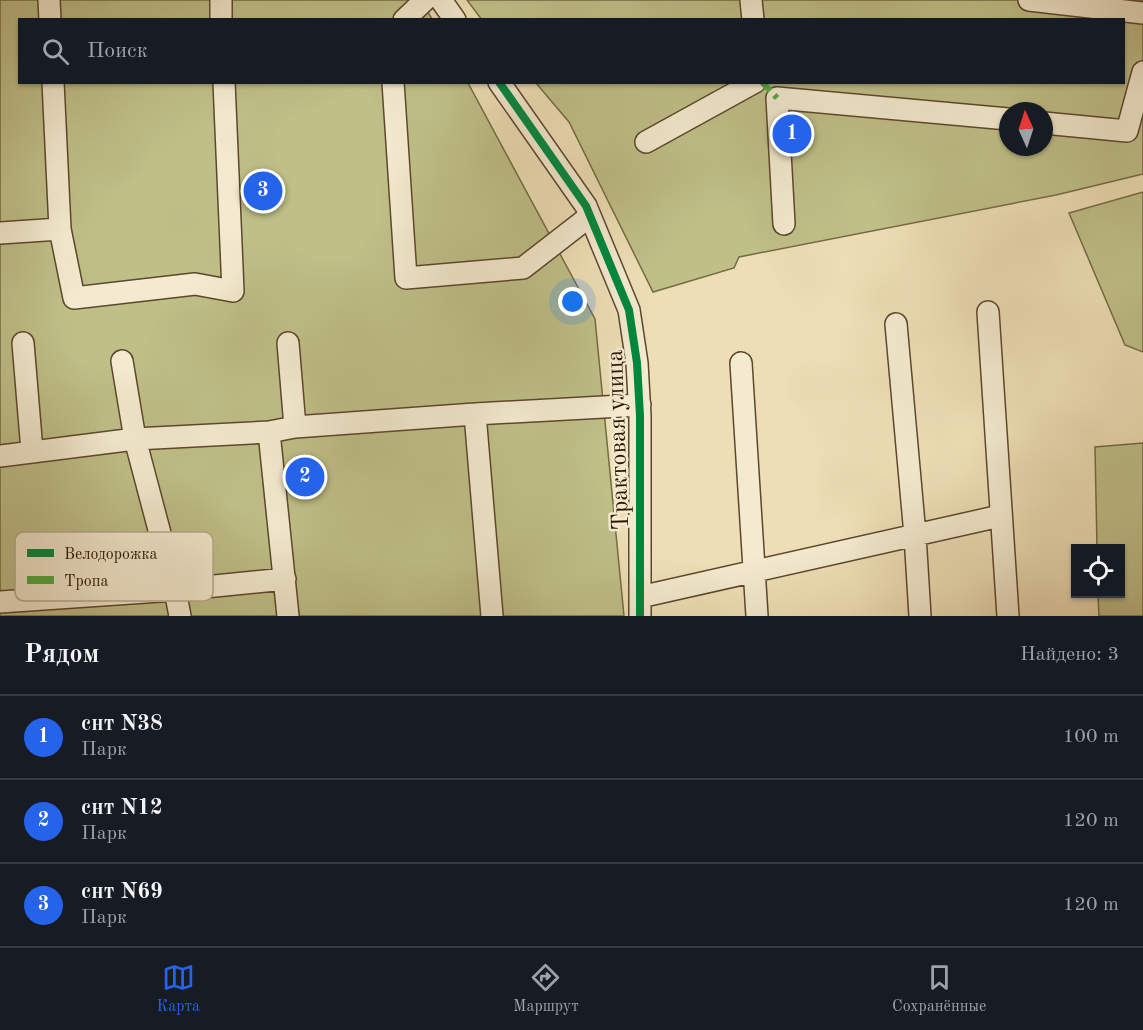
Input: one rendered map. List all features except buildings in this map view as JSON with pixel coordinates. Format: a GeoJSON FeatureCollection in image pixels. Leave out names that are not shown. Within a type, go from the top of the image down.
{"type":"FeatureCollection","features":[{"type":"Feature","properties":{"kind":"street"},"geometry":{"type":"LineString","coordinates":[[49,0],[50,18]]}},
{"type":"Feature","properties":{"kind":"street"},"geometry":{"type":"LineString","coordinates":[[220,0],[221,18]]}},
{"type":"Feature","properties":{"kind":"street"},"geometry":{"type":"LineString","coordinates":[[406,18],[425,0]]}},
{"type":"Feature","properties":{"kind":"street"},"geometry":{"type":"LineString","coordinates":[[441,0],[454,18]]}},
{"type":"Feature","properties":{"kind":"street"},"geometry":{"type":"LineString","coordinates":[[751,0],[753,18]]}},
{"type":"Feature","properties":{"kind":"street"},"geometry":{"type":"LineString","coordinates":[[1029,0],[1143,13]]}},
{"type":"Feature","properties":{"kind":"street"},"geometry":{"type":"LineString","coordinates":[[1053,124],[1127,131],[1143,72]]}},
{"type":"Feature","properties":{"kind":"street"},"geometry":{"type":"LineString","coordinates":[[53,84],[60,229],[74,298],[195,284],[233,291],[224,84]]}},
{"type":"Feature","properties":{"kind":"street"},"geometry":{"type":"LineString","coordinates":[[393,84],[406,278],[523,268],[590,216]]}},
{"type":"Feature","properties":{"kind":"street","name":"Трактовая улица"},"geometry":{"type":"LineString","coordinates":[[500,84],[586,206],[628,310],[637,363],[640,405],[640,606]]}},
{"type":"Feature","properties":{"kind":"street"},"geometry":{"type":"LineString","coordinates":[[646,142],[751,84]]}},
{"type":"Feature","properties":{"kind":"street"},"geometry":{"type":"LineString","coordinates":[[784,224],[777,98],[999,119]]}},
{"type":"Feature","properties":{"kind":"street"},"geometry":{"type":"LineString","coordinates":[[0,233],[60,229]]}},
{"type":"Feature","properties":{"kind":"street"},"geometry":{"type":"LineString","coordinates":[[988,312],[1008,616]]}},
{"type":"Feature","properties":{"kind":"street"},"geometry":{"type":"LineString","coordinates":[[896,324],[920,616]]}},
{"type":"Feature","properties":{"kind":"street"},"geometry":{"type":"LineString","coordinates":[[23,343],[32,451]]}},
{"type":"Feature","properties":{"kind":"street"},"geometry":{"type":"LineString","coordinates":[[288,343],[295,427]]}},
{"type":"Feature","properties":{"kind":"street"},"geometry":{"type":"LineString","coordinates":[[122,361],[135,440],[160,532]]}},
{"type":"Feature","properties":{"kind":"street"},"geometry":{"type":"LineString","coordinates":[[741,363],[757,616]]}},
{"type":"Feature","properties":{"kind":"street"},"geometry":{"type":"LineString","coordinates":[[0,456],[135,440],[269,432],[295,427],[640,405]]}},
{"type":"Feature","properties":{"kind":"street"},"geometry":{"type":"LineString","coordinates":[[475,414],[492,616]]}},
{"type":"Feature","properties":{"kind":"street"},"geometry":{"type":"LineString","coordinates":[[269,432],[288,616]]}},
{"type":"Feature","properties":{"kind":"street"},"geometry":{"type":"LineString","coordinates":[[640,606],[754,571],[1000,516]]}},
{"type":"Feature","properties":{"kind":"street"},"geometry":{"type":"LineString","coordinates":[[213,586],[285,579]]}},
{"type":"Feature","properties":{"kind":"street"},"geometry":{"type":"LineString","coordinates":[[0,602],[15,601]]}},
{"type":"Feature","properties":{"kind":"street"},"geometry":{"type":"LineString","coordinates":[[177,601],[180,616]]}},
{"type":"Feature","properties":{"kind":"green space"},"geometry":{"type":"Polygon","coordinates":[[[0,0],[421,0],[431,18],[18,18],[18,84],[469,84],[595,319],[624,616],[0,616],[0,0]]]}},
{"type":"Feature","properties":{"kind":"green space"},"geometry":{"type":"Polygon","coordinates":[[[467,0],[1143,0],[1143,174],[1056,195],[739,257],[734,268],[653,292],[569,122],[537,84],[1125,84],[1125,18],[480,18],[467,0]]]}},
{"type":"Feature","properties":{"kind":"green space"},"geometry":{"type":"Polygon","coordinates":[[[1143,192],[1143,352],[1125,345],[1069,213],[1143,192]]]}},
{"type":"Feature","properties":{"kind":"green space"},"geometry":{"type":"Polygon","coordinates":[[[1143,443],[1143,616],[1099,616],[1098,598],[1125,598],[1125,544],[1097,544],[1095,447],[1143,443]]]}},
{"type":"Feature","properties":{"kind":"marked path"},"geometry":{"type":"LineString","coordinates":[[764,84],[777,98]]}},
{"type":"Feature","properties":{"kind":"cycle path"},"geometry":{"type":"LineString","coordinates":[[500,84],[586,206],[629,310],[637,363],[640,416],[640,616]]}},
{"type":"Feature","properties":{"kind":"place","name":"снт N38"},"geometry":{"type":"Point","coordinates":[792,134]}},
{"type":"Feature","properties":{"kind":"place","name":"снт N69"},"geometry":{"type":"Point","coordinates":[263,191]}},
{"type":"Feature","properties":{"kind":"place","name":"снт N12"},"geometry":{"type":"Point","coordinates":[305,477]}}]}
